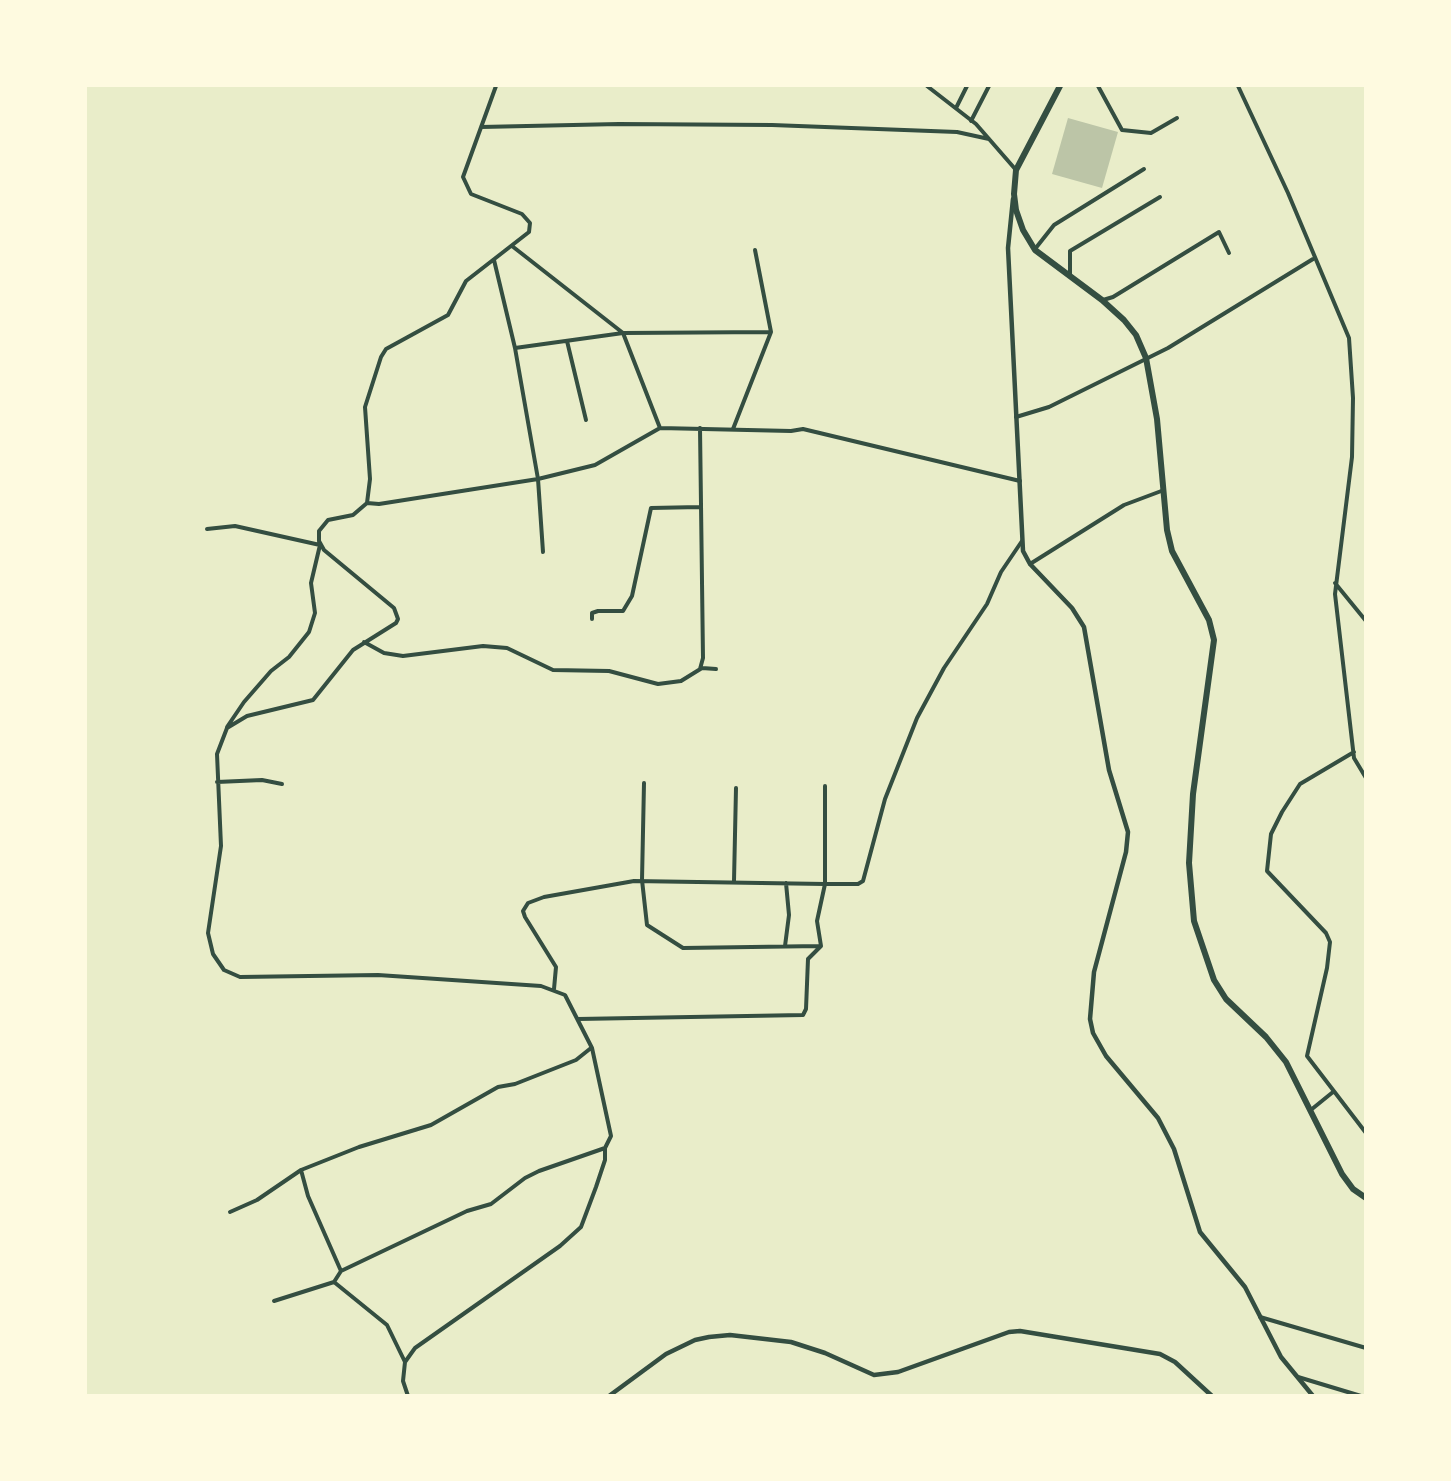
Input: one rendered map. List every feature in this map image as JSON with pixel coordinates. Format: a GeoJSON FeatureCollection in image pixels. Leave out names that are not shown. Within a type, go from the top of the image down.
{"type":"FeatureCollection","features":[{"type":"Feature","properties":{"kind":"main road"},"geometry":{"type":"LineString","coordinates":[[1060,86],[1016,170],[1014,194],[1023,230],[1035,250],[1102,300],[1124,320],[1136,335],[1146,358],[1165,490],[1167,530],[1172,551],[1209,620],[1214,640],[1193,794],[1189,863],[1194,921],[1214,980],[1226,999],[1266,1037],[1286,1062],[1342,1174],[1353,1189],[1365,1198]]}},
{"type":"Feature","properties":{"kind":"street"},"geometry":{"type":"LineString","coordinates":[[408,1395],[403,1382],[405,1362],[415,1348],[560,1246],[581,1227],[605,1160],[605,1148],[611,1136],[592,1048],[565,995],[555,989],[378,975],[240,977],[232,975],[220,966],[213,954],[208,933],[221,846],[217,754],[227,728],[244,702],[271,671],[289,657],[309,632],[315,613],[311,583],[320,545],[319,531],[324,523],[353,515],[367,503],[370,479],[365,407],[381,357],[393,343],[448,315],[466,281],[530,232],[530,223],[516,210],[493,204],[471,194],[463,177],[496,86]]}},
{"type":"Feature","properties":{"kind":"street"},"geometry":{"type":"LineString","coordinates":[[927,86],[971,121],[1016,170]]}},
{"type":"Feature","properties":{"kind":"street"},"geometry":{"type":"LineString","coordinates":[[956,108],[967,86]]}},
{"type":"Feature","properties":{"kind":"street"},"geometry":{"type":"LineString","coordinates":[[971,121],[989,86]]}},
{"type":"Feature","properties":{"kind":"street"},"geometry":{"type":"LineString","coordinates":[[1098,86],[1122,130],[1151,133],[1177,118]]}},
{"type":"Feature","properties":{"kind":"street"},"geometry":{"type":"LineString","coordinates":[[1238,86],[1288,194],[1314,259],[1350,338],[1352,457],[1335,583],[1336,621],[1354,752],[1359,769],[1365,778]]}},
{"type":"Feature","properties":{"kind":"street"},"geometry":{"type":"LineString","coordinates":[[480,127],[619,124],[772,125],[957,132],[989,139]]}},
{"type":"Feature","properties":{"kind":"street"},"geometry":{"type":"LineString","coordinates":[[1035,250],[1054,225],[1144,169]]}},
{"type":"Feature","properties":{"kind":"street"},"geometry":{"type":"LineString","coordinates":[[1014,194],[1008,248],[1022,541],[1030,564],[1072,608],[1084,627],[1109,770],[1128,832],[1126,852],[1091,990],[1090,1019],[1093,1033],[1106,1056],[1148,1104],[1162,1125],[1180,1168],[1200,1232],[1245,1287],[1281,1357],[1313,1395]]}},
{"type":"Feature","properties":{"kind":"street"},"geometry":{"type":"LineString","coordinates":[[1071,276],[1070,251],[1160,197]]}},
{"type":"Feature","properties":{"kind":"street"},"geometry":{"type":"LineString","coordinates":[[1102,300],[1113,297],[1219,232],[1229,253]]}},
{"type":"Feature","properties":{"kind":"street"},"geometry":{"type":"LineString","coordinates":[[512,246],[623,333],[660,428]]}},
{"type":"Feature","properties":{"kind":"street"},"geometry":{"type":"LineString","coordinates":[[733,429],[771,332],[755,250]]}},
{"type":"Feature","properties":{"kind":"street"},"geometry":{"type":"LineString","coordinates":[[1016,417],[1049,407],[1168,348],[1314,259]]}},
{"type":"Feature","properties":{"kind":"street"},"geometry":{"type":"LineString","coordinates":[[494,260],[515,348],[538,479],[543,552]]}},
{"type":"Feature","properties":{"kind":"street"},"geometry":{"type":"LineString","coordinates":[[515,348],[623,333],[771,332]]}},
{"type":"Feature","properties":{"kind":"street"},"geometry":{"type":"LineString","coordinates":[[567,341],[586,420]]}},
{"type":"Feature","properties":{"kind":"street"},"geometry":{"type":"LineString","coordinates":[[367,503],[379,504],[538,479],[596,465],[660,428],[803,429],[1020,481]]}},
{"type":"Feature","properties":{"kind":"street"},"geometry":{"type":"LineString","coordinates":[[700,428],[703,658],[700,670]]}},
{"type":"Feature","properties":{"kind":"street"},"geometry":{"type":"LineString","coordinates":[[1030,564],[1124,505],[1165,490]]}},
{"type":"Feature","properties":{"kind":"street"},"geometry":{"type":"LineString","coordinates":[[592,619],[592,613],[598,611],[623,611],[632,596],[651,508],[700,507]]}},
{"type":"Feature","properties":{"kind":"street"},"geometry":{"type":"LineString","coordinates":[[207,529],[235,526],[320,545],[397,612],[396,623],[364,642],[342,662],[313,700],[247,716],[227,728]]}},
{"type":"Feature","properties":{"kind":"street"},"geometry":{"type":"LineString","coordinates":[[555,989],[556,967],[525,917],[524,906],[544,897],[642,880],[825,884],[858,884],[863,881],[885,799],[917,718],[944,668],[987,604],[1001,572],[1022,541]]}},
{"type":"Feature","properties":{"kind":"street"},"geometry":{"type":"LineString","coordinates":[[1335,583],[1365,621]]}},
{"type":"Feature","properties":{"kind":"street"},"geometry":{"type":"LineString","coordinates":[[364,642],[384,653],[403,656],[483,646],[507,648],[553,670],[609,671],[658,684],[681,681],[700,670],[716,669]]}},
{"type":"Feature","properties":{"kind":"street"},"geometry":{"type":"LineString","coordinates":[[1354,752],[1300,784],[1271,834],[1267,871],[1326,933],[1330,942],[1327,968],[1307,1056],[1365,1133]]}},
{"type":"Feature","properties":{"kind":"street"},"geometry":{"type":"LineString","coordinates":[[217,782],[261,780],[282,784]]}},
{"type":"Feature","properties":{"kind":"street"},"geometry":{"type":"LineString","coordinates":[[644,783],[642,880],[647,925],[679,946],[821,946]]}},
{"type":"Feature","properties":{"kind":"street"},"geometry":{"type":"LineString","coordinates":[[821,946],[817,921],[825,884],[825,786]]}},
{"type":"Feature","properties":{"kind":"street"},"geometry":{"type":"LineString","coordinates":[[734,881],[736,788]]}},
{"type":"Feature","properties":{"kind":"street"},"geometry":{"type":"LineString","coordinates":[[785,946],[789,915],[786,883]]}},
{"type":"Feature","properties":{"kind":"street"},"geometry":{"type":"LineString","coordinates":[[578,1019],[803,1015],[806,1009],[808,959],[821,946]]}},
{"type":"Feature","properties":{"kind":"street"},"geometry":{"type":"LineString","coordinates":[[230,1212],[257,1200],[301,1170],[359,1148],[431,1125],[498,1087],[515,1084],[576,1060],[592,1048]]}},
{"type":"Feature","properties":{"kind":"street"},"geometry":{"type":"LineString","coordinates":[[1311,1109],[1333,1092]]}},
{"type":"Feature","properties":{"kind":"street"},"geometry":{"type":"LineString","coordinates":[[274,1301],[334,1282],[341,1270],[467,1211],[491,1204],[525,1178],[539,1171],[605,1148]]}},
{"type":"Feature","properties":{"kind":"street"},"geometry":{"type":"LineString","coordinates":[[301,1170],[308,1196],[341,1270]]}},
{"type":"Feature","properties":{"kind":"street"},"geometry":{"type":"LineString","coordinates":[[334,1282],[387,1325],[405,1362]]}},
{"type":"Feature","properties":{"kind":"street"},"geometry":{"type":"LineString","coordinates":[[1260,1317],[1365,1348]]}},
{"type":"Feature","properties":{"kind":"street"},"geometry":{"type":"LineString","coordinates":[[609,1395],[666,1354],[694,1340],[709,1336],[730,1335],[791,1342],[825,1353],[874,1375],[898,1372],[1009,1332],[1020,1331],[1161,1354],[1175,1362],[1212,1395]]}},
{"type":"Feature","properties":{"kind":"street"},"geometry":{"type":"LineString","coordinates":[[1296,1377],[1361,1395]]}},
{"type":"Feature","properties":{"kind":"building"},"geometry":{"type":"Polygon","coordinates":[[[1068,118],[1118,132],[1102,188],[1052,174],[1068,118]]]}}]}
